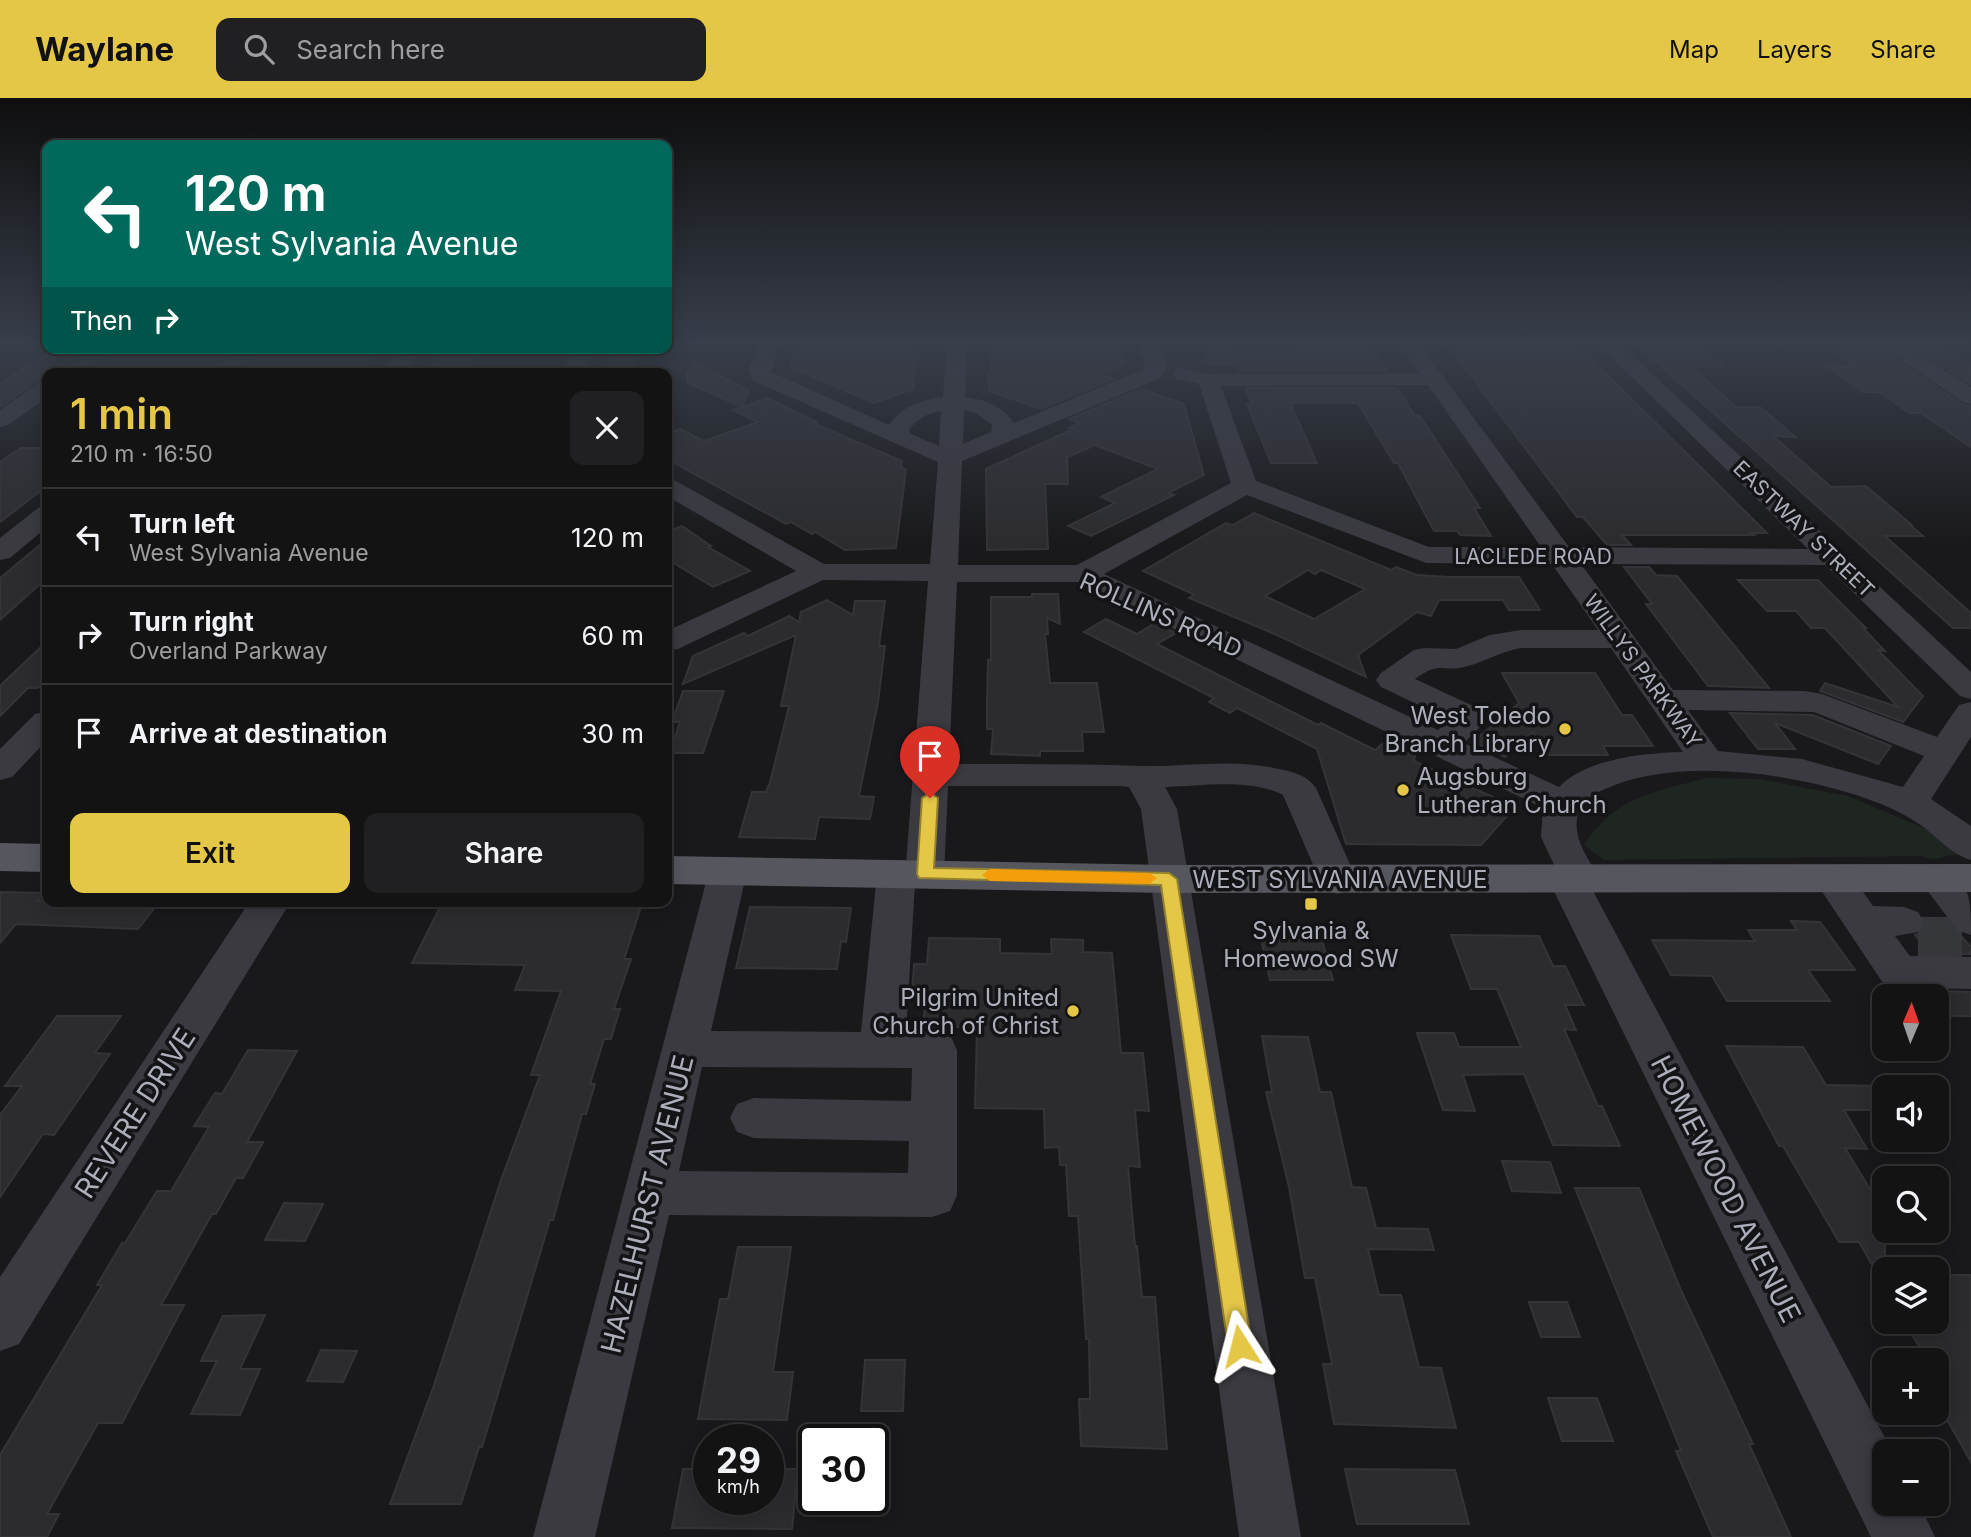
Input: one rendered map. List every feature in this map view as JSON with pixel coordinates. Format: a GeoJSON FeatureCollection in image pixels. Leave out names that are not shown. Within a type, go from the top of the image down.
{"type":"FeatureCollection","features":[{"type":"Feature","properties":{"kind":"main road"},"geometry":{"type":"LineString","coordinates":[[0,857],[42,858]]}},
{"type":"Feature","properties":{"kind":"main road","name":"WEST SYLVANIA AVENUE"},"geometry":{"type":"LineString","coordinates":[[672,870],[1169,879],[1954,878]]}},
{"type":"Feature","properties":{"kind":"street"},"geometry":{"type":"LineString","coordinates":[[0,420],[17,408]]}},
{"type":"Feature","properties":{"kind":"street"},"geometry":{"type":"LineString","coordinates":[[834,408],[949,458],[1068,408]]}},
{"type":"Feature","properties":{"kind":"street"},"geometry":{"type":"LineString","coordinates":[[901,438],[897,430],[905,416],[924,408]]}},
{"type":"Feature","properties":{"kind":"street"},"geometry":{"type":"LineString","coordinates":[[882,1050],[910,874],[931,775],[954,408]]}},
{"type":"Feature","properties":{"kind":"street"},"geometry":{"type":"LineString","coordinates":[[981,408],[997,414],[1004,425],[1001,438]]}},
{"type":"Feature","properties":{"kind":"street"},"geometry":{"type":"LineString","coordinates":[[1082,575],[1245,486],[1217,408]]}},
{"type":"Feature","properties":{"kind":"street","name":"WILLYS PARKWAY"},"geometry":{"type":"LineString","coordinates":[[1454,408],[1708,762]]}},
{"type":"Feature","properties":{"kind":"street","name":"EASTWAY STREET"},"geometry":{"type":"LineString","coordinates":[[1676,408],[1971,689]]}},
{"type":"Feature","properties":{"kind":"street","name":"LACLEDE ROAD"},"geometry":{"type":"LineString","coordinates":[[1245,486],[1426,555],[1833,557]]}},
{"type":"Feature","properties":{"kind":"street","name":"ROLLINS ROAD"},"geometry":{"type":"LineString","coordinates":[[672,489],[818,572],[1082,575],[1562,803]]}},
{"type":"Feature","properties":{"kind":"street"},"geometry":{"type":"LineString","coordinates":[[0,552],[42,518]]}},
{"type":"Feature","properties":{"kind":"street"},"geometry":{"type":"LineString","coordinates":[[672,640],[818,572]]}},
{"type":"Feature","properties":{"kind":"street"},"geometry":{"type":"LineString","coordinates":[[1440,746],[1472,718],[1392,680],[1425,657],[1460,659],[1502,642],[1521,639],[1620,639]]}},
{"type":"Feature","properties":{"kind":"street"},"geometry":{"type":"LineString","coordinates":[[1663,699],[1805,701],[1822,704],[1950,760]]}},
{"type":"Feature","properties":{"kind":"street"},"geometry":{"type":"LineString","coordinates":[[1910,803],[1950,760],[1971,712]]}},
{"type":"Feature","properties":{"kind":"street"},"geometry":{"type":"LineString","coordinates":[[0,769],[42,726]]}},
{"type":"Feature","properties":{"kind":"street"},"geometry":{"type":"LineString","coordinates":[[1562,803],[1575,788],[1600,776],[1644,767],[1708,762],[1764,764],[1835,777],[1910,803],[1930,813],[1971,847]]}},
{"type":"Feature","properties":{"kind":"street"},"geometry":{"type":"LineString","coordinates":[[931,775],[1238,775],[1289,780],[1298,788],[1338,880]]}},
{"type":"Feature","properties":{"kind":"street"},"geometry":{"type":"LineString","coordinates":[[1141,777],[1159,809],[1270,1537]]}},
{"type":"Feature","properties":{"kind":"street","name":"HOMEWOOD AVENUE"},"geometry":{"type":"LineString","coordinates":[[1562,803],[1558,830],[1574,879],[1872,1474]]}},
{"type":"Feature","properties":{"kind":"street","name":"HAZELHURST AVENUE"},"geometry":{"type":"LineString","coordinates":[[564,1537],[728,871]]}},
{"type":"Feature","properties":{"kind":"street"},"geometry":{"type":"LineString","coordinates":[[1832,878],[1936,933],[1954,878]]}},
{"type":"Feature","properties":{"kind":"street","name":"REVERE DRIVE"},"geometry":{"type":"LineString","coordinates":[[0,1325],[267,907]]}},
{"type":"Feature","properties":{"kind":"street"},"geometry":{"type":"LineString","coordinates":[[649,1193],[932,1195],[935,1050],[686,1049]]}},
{"type":"Feature","properties":{"kind":"street"},"geometry":{"type":"LineString","coordinates":[[754,1118],[934,1121]]}},
{"type":"Feature","properties":{"kind":"street","name":"HOMEWOOD AVENUE"},"geometry":{"type":"LineString","coordinates":[[1893,1516],[1904,1537]]}},
{"type":"Feature","properties":{"kind":"shaded area"},"geometry":{"type":"Polygon","coordinates":[[[1706,778],[1759,779],[1848,796],[1940,835],[1958,854],[1934,859],[1920,856],[1604,860],[1584,845],[1596,829],[1622,806],[1653,793],[1706,778]]]}},
{"type":"Feature","properties":{"kind":"building"},"geometry":{"type":"Polygon","coordinates":[[[788,408],[817,422],[813,423],[902,461],[901,467],[906,470],[896,548],[845,550],[815,532],[812,534],[791,522],[786,524],[672,462],[672,432],[680,429],[704,441],[758,422],[733,410],[788,408]]]}},
{"type":"Feature","properties":{"kind":"building"},"geometry":{"type":"Polygon","coordinates":[[[1095,408],[1185,408],[1204,475],[1168,493],[1174,495],[1091,536],[1068,526],[1115,503],[1101,497],[1158,469],[1095,445],[1067,457],[1068,484],[1045,484],[1048,549],[987,550],[986,469],[1073,429],[1069,428],[1079,423],[1069,419],[1095,408]]]}},
{"type":"Feature","properties":{"kind":"building"},"geometry":{"type":"Polygon","coordinates":[[[1249,408],[1292,408],[1317,463],[1271,463],[1249,408]]]}},
{"type":"Feature","properties":{"kind":"building"},"geometry":{"type":"Polygon","coordinates":[[[1361,408],[1410,408],[1415,416],[1420,416],[1480,508],[1474,508],[1491,536],[1434,531],[1398,463],[1394,463],[1361,408]]]}},
{"type":"Feature","properties":{"kind":"building"},"geometry":{"type":"Polygon","coordinates":[[[1495,408],[1641,408],[1767,533],[1622,535],[1631,545],[1607,545],[1583,517],[1577,517],[1495,408]]]}},
{"type":"Feature","properties":{"kind":"building"},"geometry":{"type":"Polygon","coordinates":[[[1708,408],[1761,408],[1796,437],[1773,436],[1831,487],[1866,486],[1913,526],[1910,525],[1923,536],[1885,536],[1971,613],[1971,628],[1953,628],[1708,408]]]}},
{"type":"Feature","properties":{"kind":"building"},"geometry":{"type":"Polygon","coordinates":[[[1902,408],[1971,408],[1971,447],[1921,413],[1909,413],[1902,408]]]}},
{"type":"Feature","properties":{"kind":"building"},"geometry":{"type":"Polygon","coordinates":[[[21,448],[42,448],[42,490],[0,522],[0,462],[21,448]]]}},
{"type":"Feature","properties":{"kind":"building"},"geometry":{"type":"Polygon","coordinates":[[[1254,513],[1391,570],[1396,567],[1417,575],[1519,577],[1540,610],[1509,610],[1503,600],[1439,600],[1431,616],[1417,612],[1358,655],[1366,677],[1189,598],[1195,595],[1143,571],[1226,523],[1233,525],[1254,513]],[[1308,570],[1265,596],[1314,619],[1365,589],[1321,570],[1315,574],[1308,570]]]}},
{"type":"Feature","properties":{"kind":"building"},"geometry":{"type":"Polygon","coordinates":[[[682,526],[711,546],[708,547],[750,571],[713,587],[672,562],[672,530],[682,526]]]}},
{"type":"Feature","properties":{"kind":"building"},"geometry":{"type":"Polygon","coordinates":[[[42,543],[42,582],[0,620],[0,578],[42,543]]]}},
{"type":"Feature","properties":{"kind":"building"},"geometry":{"type":"Polygon","coordinates":[[[1624,567],[1649,567],[1656,575],[1677,576],[1769,688],[1708,686],[1646,604],[1652,604],[1624,567]]]}},
{"type":"Feature","properties":{"kind":"building"},"geometry":{"type":"Polygon","coordinates":[[[1738,580],[1818,580],[1866,628],[1863,628],[1885,651],[1878,650],[1923,696],[1903,722],[1820,691],[1825,683],[1898,707],[1825,628],[1811,628],[1796,611],[1767,611],[1738,580]]]}},
{"type":"Feature","properties":{"kind":"building"},"geometry":{"type":"Polygon","coordinates":[[[1032,594],[1058,594],[1060,624],[1047,618],[1048,634],[1045,634],[1050,683],[1097,683],[1104,732],[1082,732],[1083,751],[1040,751],[1040,756],[991,754],[993,729],[987,729],[987,702],[988,660],[991,660],[991,597],[1032,597],[1032,594]]]}},
{"type":"Feature","properties":{"kind":"building"},"geometry":{"type":"Polygon","coordinates":[[[827,600],[853,615],[855,601],[885,601],[879,646],[885,646],[878,702],[859,796],[874,797],[870,819],[819,817],[815,839],[739,837],[752,792],[766,792],[770,782],[789,706],[781,706],[796,635],[683,684],[693,656],[744,633],[748,636],[789,616],[799,622],[801,612],[827,600]]]}},
{"type":"Feature","properties":{"kind":"building","name":"Augsburg Lutheran Church"},"geometry":{"type":"Polygon","coordinates":[[[1106,619],[1137,634],[1155,623],[1176,633],[1157,644],[1318,725],[1321,723],[1375,750],[1385,742],[1415,756],[1414,761],[1515,807],[1481,845],[1346,844],[1317,749],[1237,708],[1230,713],[1209,702],[1214,698],[1084,632],[1106,619]]]}},
{"type":"Feature","properties":{"kind":"building"},"geometry":{"type":"Polygon","coordinates":[[[42,646],[42,684],[38,688],[28,688],[0,716],[0,686],[42,646]]]}},
{"type":"Feature","properties":{"kind":"building","name":"West Toledo Branch Library"},"geometry":{"type":"Polygon","coordinates":[[[1502,673],[1595,673],[1622,715],[1632,715],[1653,746],[1603,746],[1608,755],[1546,755],[1533,732],[1505,757],[1473,742],[1519,703],[1502,673]]]}},
{"type":"Feature","properties":{"kind":"building"},"geometry":{"type":"Polygon","coordinates":[[[683,691],[724,691],[703,753],[672,753],[672,745],[680,722],[672,722],[683,691]]]}},
{"type":"Feature","properties":{"kind":"building"},"geometry":{"type":"Polygon","coordinates":[[[1730,713],[1813,715],[1891,746],[1878,764],[1775,723],[1795,749],[1758,749],[1730,713]]]}},
{"type":"Feature","properties":{"kind":"building"},"geometry":{"type":"Polygon","coordinates":[[[0,892],[42,893],[37,901],[42,901],[42,907],[155,907],[138,929],[16,924],[0,943],[0,892]]]}},
{"type":"Feature","properties":{"kind":"building"},"geometry":{"type":"Polygon","coordinates":[[[440,907],[641,907],[624,959],[631,959],[614,1009],[620,1009],[611,1039],[604,1039],[590,1084],[595,1084],[586,1114],[582,1114],[553,1220],[550,1220],[482,1447],[479,1447],[461,1504],[390,1504],[433,1388],[501,1180],[540,1075],[531,1075],[561,991],[515,990],[525,965],[412,963],[440,907]]]}},
{"type":"Feature","properties":{"kind":"building"},"geometry":{"type":"Polygon","coordinates":[[[750,907],[851,908],[846,942],[841,941],[837,969],[736,968],[750,907]]]}},
{"type":"Feature","properties":{"kind":"building"},"geometry":{"type":"Polygon","coordinates":[[[1925,918],[1945,918],[1971,947],[1971,954],[1930,954],[1915,935],[1920,933],[1926,923],[1925,918]]]}},
{"type":"Feature","properties":{"kind":"building"},"geometry":{"type":"Polygon","coordinates":[[[1791,921],[1820,922],[1855,970],[1808,970],[1830,1001],[1727,1001],[1712,976],[1671,975],[1652,940],[1755,941],[1748,930],[1797,930],[1791,921]]]}},
{"type":"Feature","properties":{"kind":"building"},"geometry":{"type":"Polygon","coordinates":[[[1451,935],[1539,936],[1553,966],[1565,966],[1584,1005],[1565,1005],[1576,1030],[1564,1029],[1598,1106],[1602,1106],[1620,1146],[1553,1145],[1524,1074],[1463,1075],[1475,1111],[1443,1110],[1417,1033],[1454,1033],[1459,1047],[1521,1047],[1497,989],[1471,989],[1451,935]]]}},
{"type":"Feature","properties":{"kind":"building"},"geometry":{"type":"Polygon","coordinates":[[[929,938],[1000,939],[1000,953],[1052,954],[1051,939],[1083,940],[1083,952],[1112,953],[1121,1053],[1143,1053],[1149,1111],[1135,1110],[1140,1167],[1128,1166],[1142,1297],[1155,1297],[1167,1449],[1081,1446],[1079,1399],[1090,1399],[1089,1339],[1086,1339],[1078,1216],[1069,1216],[1066,1165],[1060,1165],[1059,1147],[1045,1148],[1044,1109],[975,1108],[977,1027],[923,1027],[926,995],[912,995],[914,964],[927,964],[929,938]]]}},
{"type":"Feature","properties":{"kind":"building"},"geometry":{"type":"Polygon","coordinates":[[[1261,939],[1322,940],[1333,980],[1270,980],[1261,939]]]}},
{"type":"Feature","properties":{"kind":"building"},"geometry":{"type":"Polygon","coordinates":[[[1950,991],[1971,992],[1971,1016],[1950,1016],[1950,991]]]}},
{"type":"Feature","properties":{"kind":"building"},"geometry":{"type":"Polygon","coordinates":[[[57,1016],[121,1016],[95,1053],[110,1054],[54,1135],[43,1134],[0,1197],[0,1115],[22,1086],[5,1086],[57,1016]]]}},
{"type":"Feature","properties":{"kind":"building"},"geometry":{"type":"Polygon","coordinates":[[[1262,1036],[1308,1037],[1320,1092],[1331,1092],[1352,1187],[1366,1188],[1376,1228],[1428,1229],[1434,1250],[1368,1249],[1379,1295],[1401,1295],[1419,1367],[1441,1368],[1456,1428],[1334,1424],[1323,1364],[1332,1364],[1315,1278],[1305,1278],[1289,1187],[1266,1092],[1272,1092],[1262,1036]]]}},
{"type":"Feature","properties":{"kind":"building"},"geometry":{"type":"Polygon","coordinates":[[[1726,1046],[1803,1047],[1826,1085],[1872,1086],[1872,1110],[1844,1110],[1867,1149],[1845,1148],[1872,1192],[1872,1243],[1885,1243],[1885,1257],[1872,1257],[1872,1264],[1859,1242],[1839,1242],[1783,1146],[1779,1146],[1726,1046]]]}},
{"type":"Feature","properties":{"kind":"building"},"geometry":{"type":"Polygon","coordinates":[[[248,1050],[297,1051],[247,1142],[263,1142],[243,1178],[236,1178],[216,1214],[212,1214],[161,1305],[184,1305],[122,1423],[98,1423],[47,1514],[59,1514],[47,1537],[0,1537],[0,1455],[102,1285],[97,1285],[122,1243],[125,1243],[157,1191],[171,1191],[209,1127],[194,1126],[215,1093],[222,1094],[248,1050]]]}},
{"type":"Feature","properties":{"kind":"building"},"geometry":{"type":"Polygon","coordinates":[[[1502,1161],[1550,1162],[1561,1193],[1512,1191],[1502,1161]]]}},
{"type":"Feature","properties":{"kind":"building"},"geometry":{"type":"Polygon","coordinates":[[[1575,1188],[1639,1188],[1680,1288],[1753,1444],[1749,1444],[1791,1537],[1713,1537],[1676,1451],[1681,1451],[1575,1188]]]}},
{"type":"Feature","properties":{"kind":"building"},"geometry":{"type":"Polygon","coordinates":[[[284,1203],[323,1204],[305,1241],[265,1240],[284,1203]]]}},
{"type":"Feature","properties":{"kind":"building"},"geometry":{"type":"Polygon","coordinates":[[[738,1247],[791,1247],[773,1372],[793,1372],[787,1420],[698,1419],[720,1299],[728,1299],[738,1247]]]}},
{"type":"Feature","properties":{"kind":"building"},"geometry":{"type":"Polygon","coordinates":[[[1949,1275],[1971,1275],[1971,1462],[1949,1423],[1949,1348],[1920,1348],[1912,1334],[1949,1334],[1949,1275]]]}},
{"type":"Feature","properties":{"kind":"building"},"geometry":{"type":"Polygon","coordinates":[[[1529,1302],[1567,1302],[1580,1337],[1541,1337],[1529,1302]]]}},
{"type":"Feature","properties":{"kind":"building"},"geometry":{"type":"Polygon","coordinates":[[[265,1315],[240,1369],[260,1369],[240,1415],[191,1414],[217,1361],[201,1361],[223,1316],[265,1315]]]}},
{"type":"Feature","properties":{"kind":"building"},"geometry":{"type":"Polygon","coordinates":[[[321,1350],[357,1351],[343,1382],[307,1381],[321,1350]]]}},
{"type":"Feature","properties":{"kind":"building"},"geometry":{"type":"Polygon","coordinates":[[[865,1360],[905,1360],[903,1411],[861,1411],[865,1360]]]}},
{"type":"Feature","properties":{"kind":"building"},"geometry":{"type":"Polygon","coordinates":[[[1548,1398],[1597,1398],[1613,1441],[1562,1441],[1548,1398]]]}},
{"type":"Feature","properties":{"kind":"building"},"geometry":{"type":"Polygon","coordinates":[[[683,1469],[693,1469],[693,1515],[784,1515],[784,1469],[798,1469],[792,1529],[672,1528],[683,1469]]]}},
{"type":"Feature","properties":{"kind":"building"},"geometry":{"type":"Polygon","coordinates":[[[1345,1469],[1455,1470],[1469,1524],[1357,1524],[1345,1469]]]}},
{"type":"Feature","properties":{"kind":"tunnel"},"geometry":{"type":"LineString","coordinates":[[1918,939],[1964,939]]}},
{"type":"Feature","properties":{"kind":"slow traffic"},"geometry":{"type":"LineString","coordinates":[[990,875],[1149,878]]}},
{"type":"Feature","properties":{"kind":"place","name":"West Toledo Branch Library"},"geometry":{"type":"Point","coordinates":[1565,729]}},
{"type":"Feature","properties":{"kind":"place","name":"Augsburg Lutheran Church"},"geometry":{"type":"Point","coordinates":[1403,790]}},
{"type":"Feature","properties":{"kind":"place","name":"Sylvania & Homewood SW"},"geometry":{"type":"Point","coordinates":[1311,904]}},
{"type":"Feature","properties":{"kind":"place","name":"Pilgrim United Church of Christ"},"geometry":{"type":"Point","coordinates":[1073,1011]}},
{"type":"Feature","properties":{"kind":"route"},"geometry":{"type":"LineString","coordinates":[[930,798],[925,874],[1169,879],[1240,1346]]}}]}
